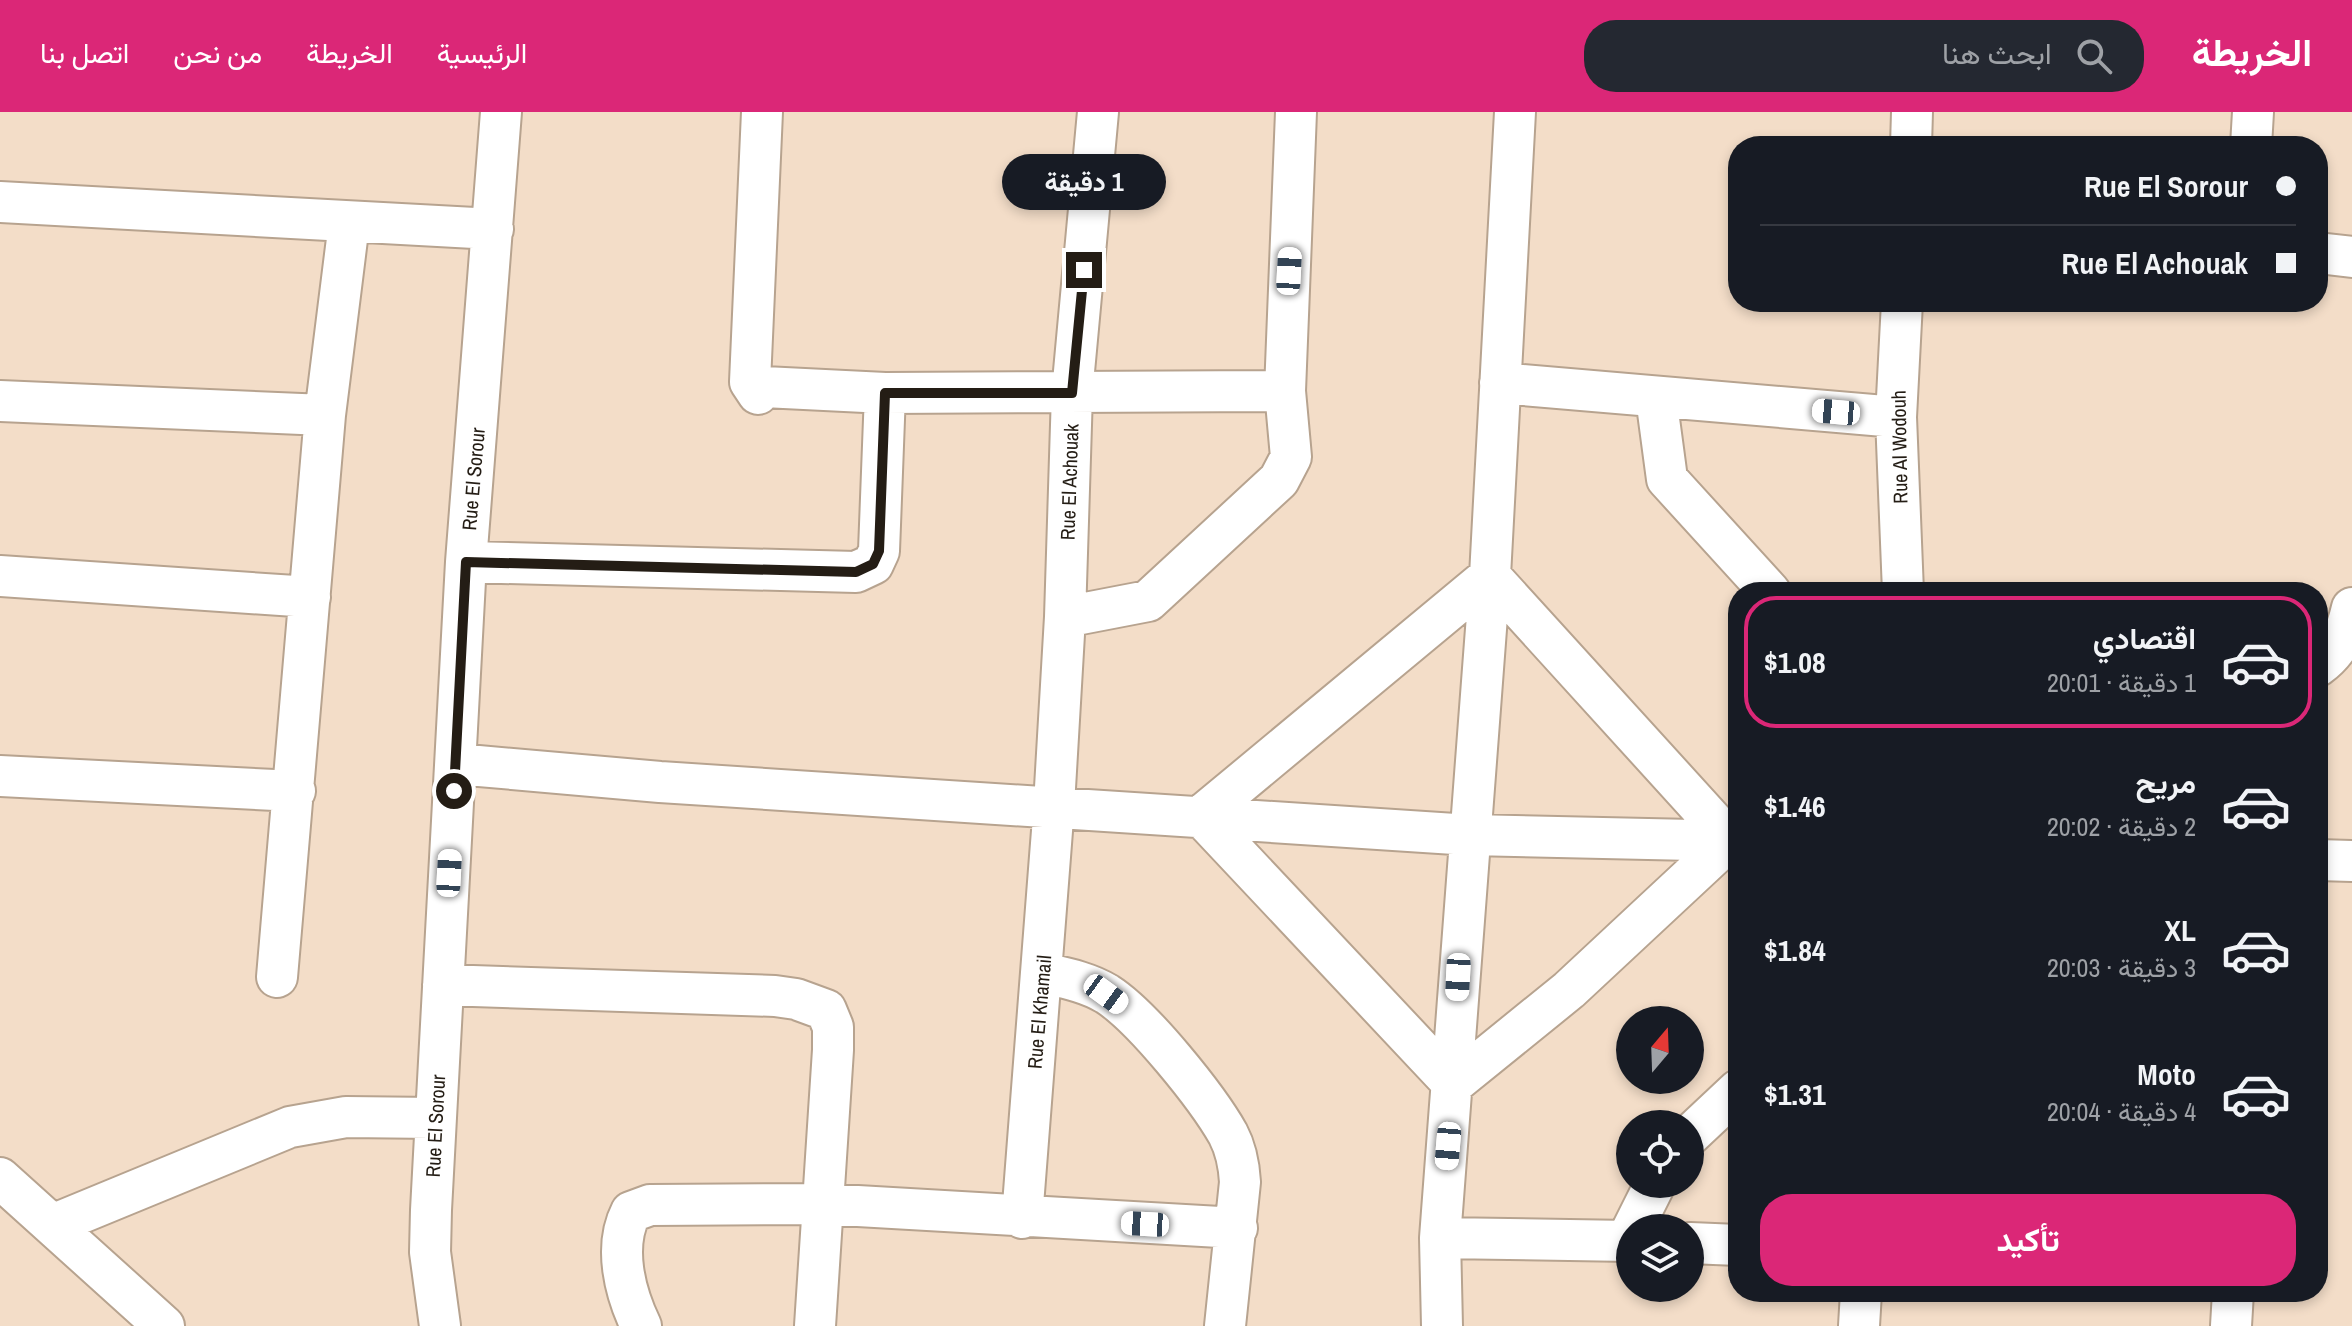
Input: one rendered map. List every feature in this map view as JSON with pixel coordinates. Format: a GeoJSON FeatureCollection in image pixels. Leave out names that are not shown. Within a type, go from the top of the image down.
{"type":"FeatureCollection","features":[{"type":"Feature","properties":{"kind":"street","name":"Rue El Sorour"},"geometry":{"type":"LineString","coordinates":[[440,1326],[430,1252],[436,1118],[466,562],[501,112]]}},
{"type":"Feature","properties":{"kind":"street"},"geometry":{"type":"LineString","coordinates":[[762,112],[750,382],[758,394],[764,387],[885,393],[1285,391]]}},
{"type":"Feature","properties":{"kind":"street","name":"Rue El Achouak"},"geometry":{"type":"LineString","coordinates":[[1054,805],[1065,617],[1072,393],[1098,112]]}},
{"type":"Feature","properties":{"kind":"street"},"geometry":{"type":"LineString","coordinates":[[1065,617],[1148,601],[1279,480],[1291,457],[1285,391],[1296,112]]}},
{"type":"Feature","properties":{"kind":"street"},"geometry":{"type":"LineString","coordinates":[[1442,1326],[1440,1238],[1490,576],[1515,112]]}},
{"type":"Feature","properties":{"kind":"street"},"geometry":{"type":"LineString","coordinates":[[1911,136],[1912,112]]}},
{"type":"Feature","properties":{"kind":"street"},"geometry":{"type":"LineString","coordinates":[[2252,136],[2253,112]]}},
{"type":"Feature","properties":{"kind":"street"},"geometry":{"type":"LineString","coordinates":[[0,202],[493,229]]}},
{"type":"Feature","properties":{"kind":"street"},"geometry":{"type":"LineString","coordinates":[[277,977],[325,415],[349,223]]}},
{"type":"Feature","properties":{"kind":"street"},"geometry":{"type":"LineString","coordinates":[[2328,254],[2352,257]]}},
{"type":"Feature","properties":{"kind":"street","name":"Rue Al Wodouh"},"geometry":{"type":"LineString","coordinates":[[1901,312],[1896,417],[1903,582]]}},
{"type":"Feature","properties":{"kind":"street"},"geometry":{"type":"LineString","coordinates":[[1500,383],[1896,417]]}},
{"type":"Feature","properties":{"kind":"street"},"geometry":{"type":"LineString","coordinates":[[466,562],[856,572],[873,564],[879,551],[885,393]]}},
{"type":"Feature","properties":{"kind":"street"},"geometry":{"type":"LineString","coordinates":[[1656,397],[1667,479],[1761,582]]}},
{"type":"Feature","properties":{"kind":"street"},"geometry":{"type":"LineString","coordinates":[[0,401],[325,415]]}},
{"type":"Feature","properties":{"kind":"street"},"geometry":{"type":"LineString","coordinates":[[0,576],[310,597]]}},
{"type":"Feature","properties":{"kind":"street"},"geometry":{"type":"LineString","coordinates":[[1201,816],[1490,576]]}},
{"type":"Feature","properties":{"kind":"street"},"geometry":{"type":"LineString","coordinates":[[1490,576],[1728,834]]}},
{"type":"Feature","properties":{"kind":"street"},"geometry":{"type":"LineString","coordinates":[[2328,659],[2346,633],[2352,608]]}},
{"type":"Feature","properties":{"kind":"street"},"geometry":{"type":"LineString","coordinates":[[456,764],[660,782],[1054,805],[1470,835],[1728,841]]}},
{"type":"Feature","properties":{"kind":"street"},"geometry":{"type":"LineString","coordinates":[[0,776],[295,791]]}},
{"type":"Feature","properties":{"kind":"street","name":"Rue El Khamail"},"geometry":{"type":"LineString","coordinates":[[1022,1218],[1054,805]]}},
{"type":"Feature","properties":{"kind":"street"},"geometry":{"type":"LineString","coordinates":[[1201,816],[1453,1084]]}},
{"type":"Feature","properties":{"kind":"street"},"geometry":{"type":"LineString","coordinates":[[1453,1084],[1569,990],[1728,846]]}},
{"type":"Feature","properties":{"kind":"street"},"geometry":{"type":"LineString","coordinates":[[2328,860],[2352,861]]}},
{"type":"Feature","properties":{"kind":"street"},"geometry":{"type":"LineString","coordinates":[[1043,973],[1082,982],[1122,1005],[1212,1109],[1238,1158],[1237,1228],[1225,1326]]}},
{"type":"Feature","properties":{"kind":"street"},"geometry":{"type":"LineString","coordinates":[[443,985],[775,996],[796,999],[826,1010],[833,1027],[815,1326]]}},
{"type":"Feature","properties":{"kind":"street"},"geometry":{"type":"LineString","coordinates":[[1704,1122],[1728,1099]]}},
{"type":"Feature","properties":{"kind":"street"},"geometry":{"type":"LineString","coordinates":[[52,1225],[290,1127],[346,1117],[436,1118]]}},
{"type":"Feature","properties":{"kind":"street"},"geometry":{"type":"LineString","coordinates":[[0,1178],[164,1326]]}},
{"type":"Feature","properties":{"kind":"street"},"geometry":{"type":"LineString","coordinates":[[641,1326],[628,1300],[624,1226],[631,1212],[650,1205],[823,1204],[1022,1218],[1237,1228]]}},
{"type":"Feature","properties":{"kind":"street"},"geometry":{"type":"LineString","coordinates":[[1440,1238],[1616,1236]]}},
{"type":"Feature","properties":{"kind":"street"},"geometry":{"type":"LineString","coordinates":[[1704,1244],[1728,1245]]}},
{"type":"Feature","properties":{"kind":"street"},"geometry":{"type":"LineString","coordinates":[[1859,1326],[1860,1302]]}},
{"type":"Feature","properties":{"kind":"street"},"geometry":{"type":"LineString","coordinates":[[2231,1326],[2232,1302]]}},
{"type":"Feature","properties":{"kind":"route"},"geometry":{"type":"LineString","coordinates":[[454,791],[466,562],[856,572],[873,564],[879,551],[885,393],[1072,393],[1084,270]]}}]}
